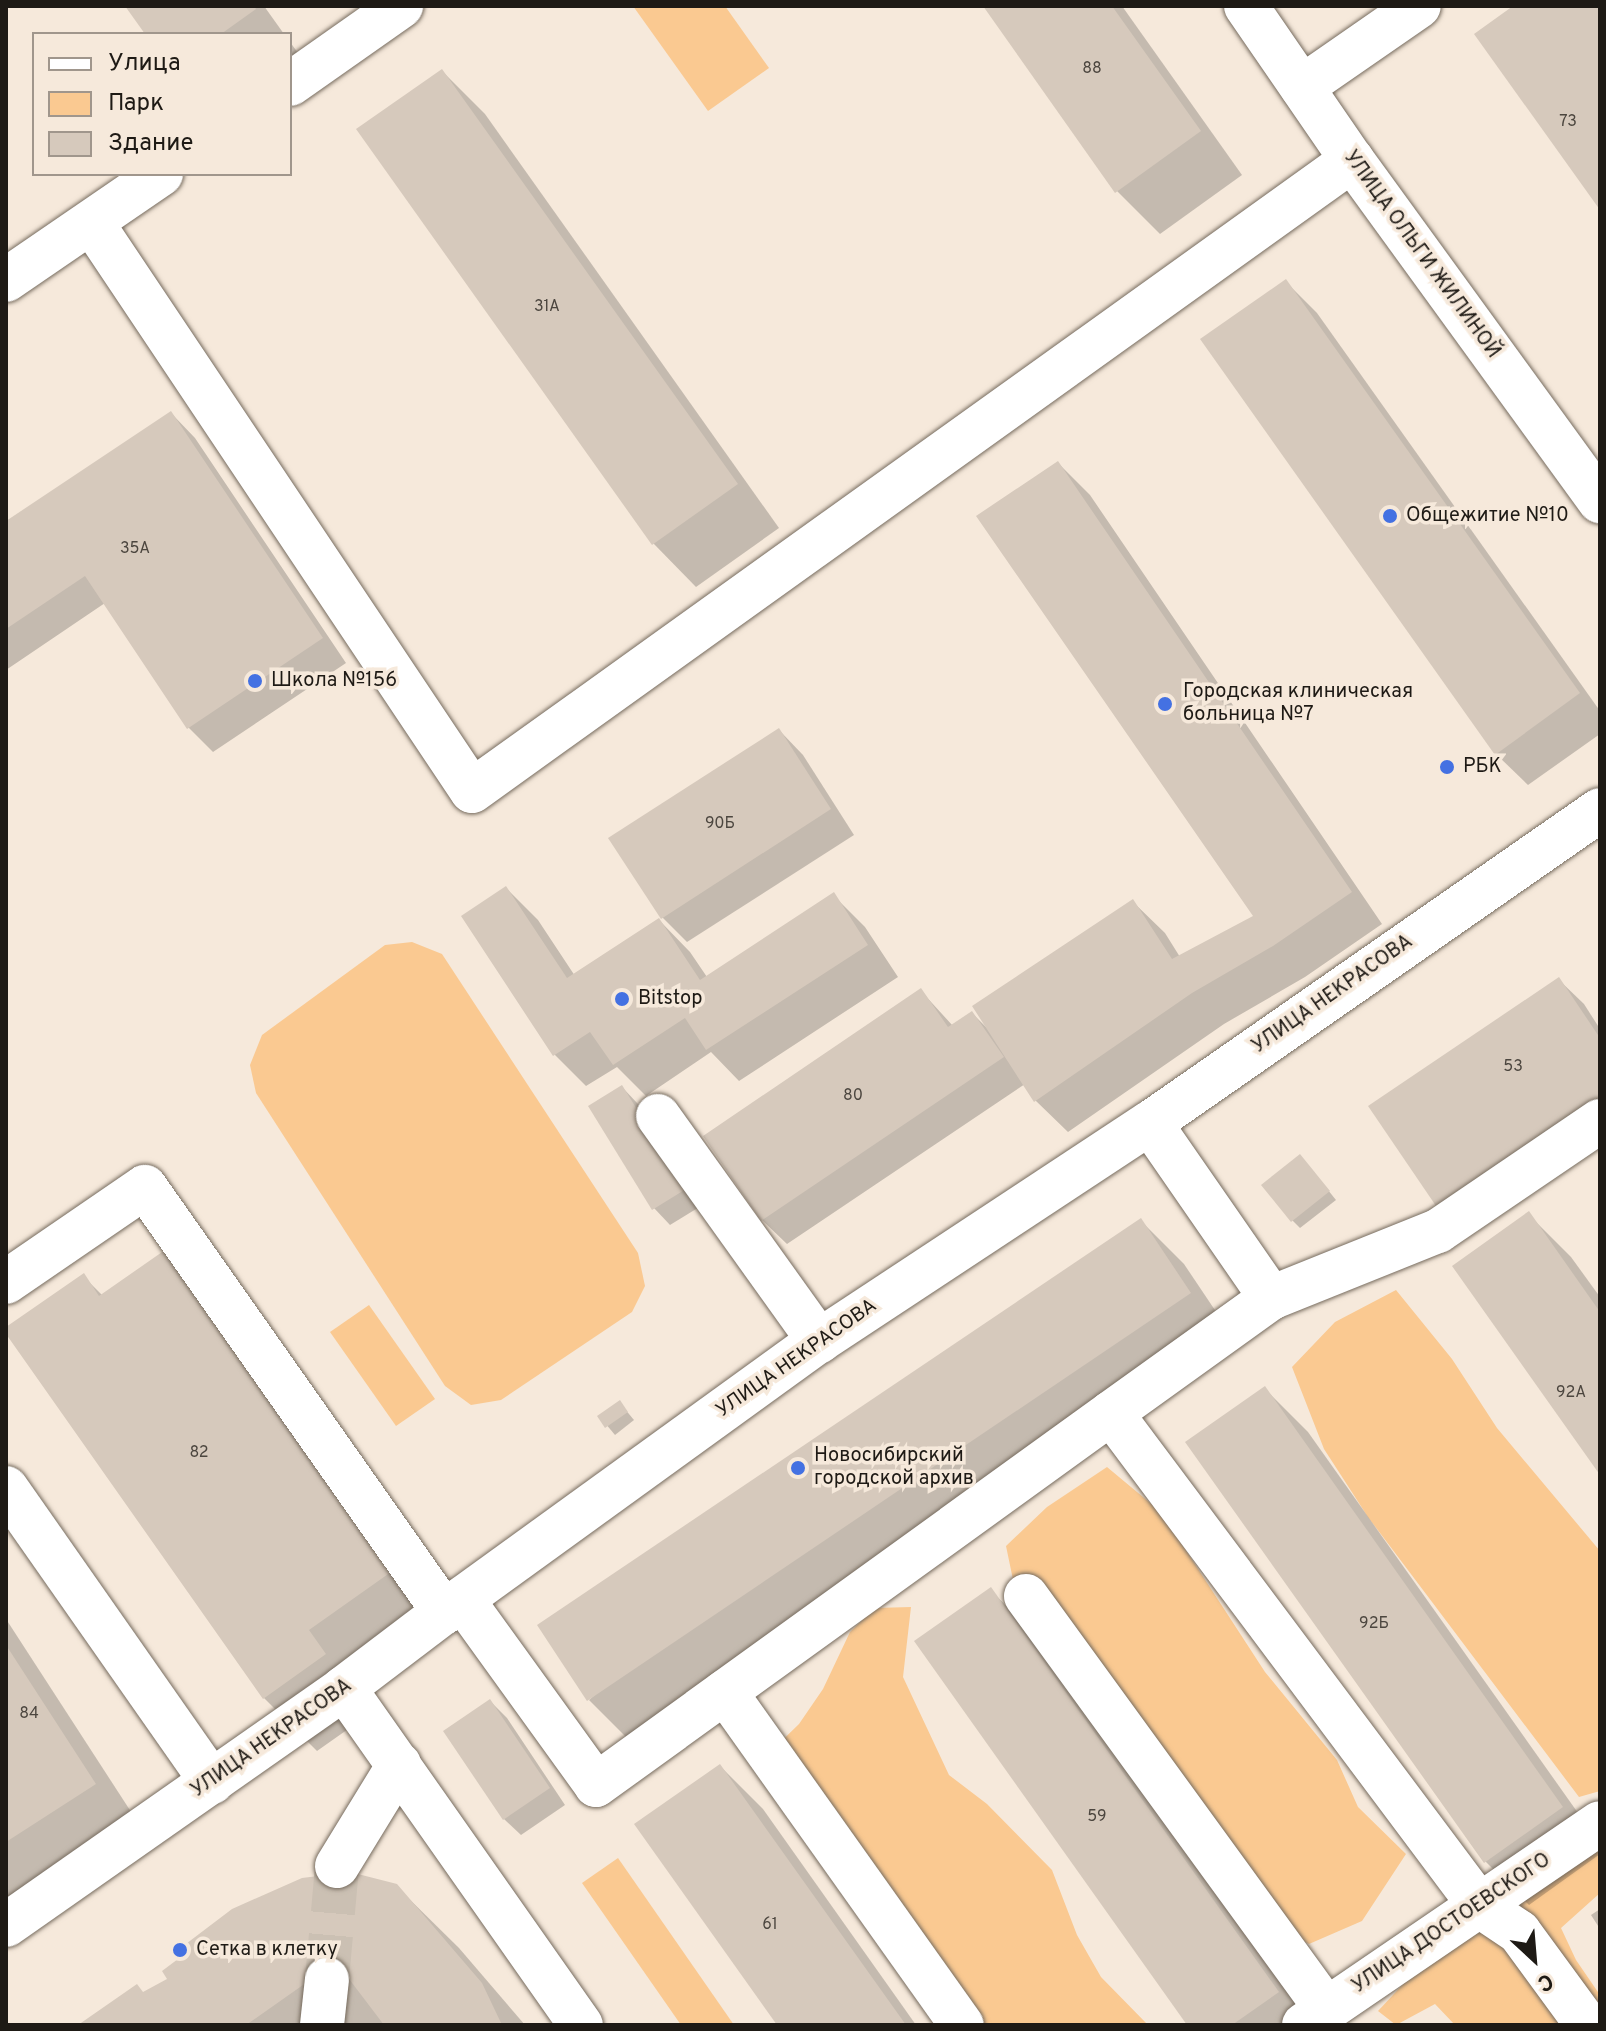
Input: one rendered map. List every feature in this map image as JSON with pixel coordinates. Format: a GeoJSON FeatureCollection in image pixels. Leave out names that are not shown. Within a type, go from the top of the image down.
{"type":"FeatureCollection","features":[{"type":"Feature","properties":{"kind":"street"},"geometry":{"type":"LineString","coordinates":[[292,83],[401,6]]}},
{"type":"Feature","properties":{"kind":"street","name":"УЛИЦА ОЛЬГИ ЖИЛИНОЙ"},"geometry":{"type":"LineString","coordinates":[[1246,6],[1352,160],[1600,501]]}},
{"type":"Feature","properties":{"kind":"street"},"geometry":{"type":"LineString","coordinates":[[1302,87],[1419,6]]}},
{"type":"Feature","properties":{"kind":"street"},"geometry":{"type":"LineString","coordinates":[[92,223],[472,791],[1352,160]]}},
{"type":"Feature","properties":{"kind":"street"},"geometry":{"type":"LineString","coordinates":[[6,280],[158,176]]}},
{"type":"Feature","properties":{"kind":"street","name":"УЛИЦА НЕКРАСОВА"},"geometry":{"type":"LineString","coordinates":[[6,1925],[344,1688],[453,1605],[819,1341],[1150,1123],[1600,810]]}},
{"type":"Feature","properties":{"kind":"street"},"geometry":{"type":"LineString","coordinates":[[658,1116],[819,1341]]}},
{"type":"Feature","properties":{"kind":"street"},"geometry":{"type":"LineString","coordinates":[[6,1282],[145,1187],[453,1605],[596,1785],[1271,1298],[1438,1231],[1600,1121]]}},
{"type":"Feature","properties":{"kind":"street"},"geometry":{"type":"LineString","coordinates":[[1150,1123],[1271,1298]]}},
{"type":"Feature","properties":{"kind":"street"},"geometry":{"type":"LineString","coordinates":[[1111,1413],[1480,1906],[1519,1932],[1587,2025]]}},
{"type":"Feature","properties":{"kind":"street"},"geometry":{"type":"LineString","coordinates":[[6,1488],[212,1782]]}},
{"type":"Feature","properties":{"kind":"street"},"geometry":{"type":"LineString","coordinates":[[1026,1596],[1311,2021]]}},
{"type":"Feature","properties":{"kind":"street"},"geometry":{"type":"LineString","coordinates":[[344,1688],[581,2025]]}},
{"type":"Feature","properties":{"kind":"street"},"geometry":{"type":"LineString","coordinates":[[725,1692],[962,2025]]}},
{"type":"Feature","properties":{"kind":"street"},"geometry":{"type":"LineString","coordinates":[[337,1866],[399,1765]]}},
{"type":"Feature","properties":{"kind":"street","name":"УЛИЦА ДОСТОЕВСКОГО"},"geometry":{"type":"LineString","coordinates":[[1311,2021],[1600,1823]]}},
{"type":"Feature","properties":{"kind":"street"},"geometry":{"type":"LineString","coordinates":[[322,2025],[327,1979]]}},
{"type":"Feature","properties":{"kind":"green space"},"geometry":{"type":"Polygon","coordinates":[[[633,6],[725,6],[769,68],[708,111],[633,6]]]}},
{"type":"Feature","properties":{"kind":"green space"},"geometry":{"type":"Polygon","coordinates":[[[412,942],[442,954],[638,1253],[645,1286],[632,1312],[501,1400],[471,1405],[445,1386],[256,1093],[250,1065],[262,1035],[385,945],[412,942]]]}},
{"type":"Feature","properties":{"kind":"green space"},"geometry":{"type":"Polygon","coordinates":[[[1396,1290],[1452,1359],[1497,1428],[1600,1551],[1600,1791],[1579,1797],[1368,1517],[1324,1449],[1292,1367],[1335,1322],[1396,1290]]]}},
{"type":"Feature","properties":{"kind":"green space"},"geometry":{"type":"Polygon","coordinates":[[[369,1305],[435,1399],[396,1426],[330,1332],[369,1305]]]}},
{"type":"Feature","properties":{"kind":"green space"},"geometry":{"type":"Polygon","coordinates":[[[1107,1467],[1161,1512],[1265,1672],[1337,1760],[1358,1807],[1406,1854],[1362,1921],[1309,1944],[1232,1903],[1016,1594],[1006,1546],[1047,1507],[1107,1467]]]}},
{"type":"Feature","properties":{"kind":"green space"},"geometry":{"type":"Polygon","coordinates":[[[911,1607],[903,1677],[949,1775],[987,1804],[1052,1870],[1077,1935],[1101,1977],[1148,2025],[974,2025],[759,1763],[799,1724],[823,1689],[850,1632],[875,1608],[911,1607]]]}},
{"type":"Feature","properties":{"kind":"green space"},"geometry":{"type":"Polygon","coordinates":[[[1600,1845],[1600,1893],[1561,1928],[1576,1960],[1600,1995],[1600,2025],[1455,2025],[1435,2004],[1396,2025],[1378,2011],[1407,1980],[1600,1845]]]}},
{"type":"Feature","properties":{"kind":"green space"},"geometry":{"type":"Polygon","coordinates":[[[618,1858],[734,2025],[681,2025],[582,1883],[618,1858]]]}},
{"type":"Feature","properties":{"kind":"building"},"geometry":{"type":"Polygon","coordinates":[[[125,6],[254,6],[256,9],[224,32],[144,32],[125,6]]]}},
{"type":"Feature","properties":{"kind":"building"},"geometry":{"type":"Polygon","coordinates":[[[983,6],[1112,6],[1201,131],[1115,193],[983,6]]]}},
{"type":"Feature","properties":{"kind":"building"},"geometry":{"type":"Polygon","coordinates":[[[1513,6],[1600,6],[1600,210],[1474,34],[1513,6]]]}},
{"type":"Feature","properties":{"kind":"building"},"geometry":{"type":"Polygon","coordinates":[[[442,69],[738,484],[652,545],[356,129],[442,69]]]}},
{"type":"Feature","properties":{"kind":"building","name":"Общежитие №10"},"geometry":{"type":"Polygon","coordinates":[[[1286,279],[1580,693],[1495,755],[1200,339],[1286,279]]]}},
{"type":"Feature","properties":{"kind":"building"},"geometry":{"type":"Polygon","coordinates":[[[171,411],[323,638],[187,729],[85,576],[6,629],[6,521],[171,411]]]}},
{"type":"Feature","properties":{"kind":"building","name":"Городская клиническая больница №7"},"geometry":{"type":"Polygon","coordinates":[[[1058,461],[1352,892],[1273,946],[1192,993],[1034,1102],[972,1006],[1133,899],[1172,959],[1253,916],[976,516],[1058,461]]]}},
{"type":"Feature","properties":{"kind":"building"},"geometry":{"type":"Polygon","coordinates":[[[779,728],[831,809],[661,919],[608,838],[779,728]]]}},
{"type":"Feature","properties":{"kind":"building"},"geometry":{"type":"Polygon","coordinates":[[[506,886],[567,978],[659,918],[700,980],[834,892],[868,945],[706,1050],[685,1018],[613,1065],[590,1032],[553,1056],[461,916],[506,886]]]}},
{"type":"Feature","properties":{"kind":"building"},"geometry":{"type":"Polygon","coordinates":[[[1559,977],[1600,1038],[1600,1097],[1436,1206],[1368,1106],[1559,977]]]}},
{"type":"Feature","properties":{"kind":"building"},"geometry":{"type":"Polygon","coordinates":[[[921,988],[948,1027],[972,1011],[1004,1057],[761,1221],[703,1136],[921,988]]]}},
{"type":"Feature","properties":{"kind":"building"},"geometry":{"type":"Polygon","coordinates":[[[622,1085],[686,1189],[652,1210],[588,1106],[622,1085]]]}},
{"type":"Feature","properties":{"kind":"building"},"geometry":{"type":"Polygon","coordinates":[[[1300,1154],[1330,1191],[1291,1222],[1261,1185],[1300,1154]]]}},
{"type":"Feature","properties":{"kind":"building"},"geometry":{"type":"Polygon","coordinates":[[[1529,1211],[1600,1312],[1600,1475],[1452,1266],[1529,1211]]]}},
{"type":"Feature","properties":{"kind":"building"},"geometry":{"type":"Polygon","coordinates":[[[1141,1218],[1191,1293],[587,1701],[537,1625],[1141,1218]]]}},
{"type":"Feature","properties":{"kind":"building"},"geometry":{"type":"Polygon","coordinates":[[[165,1250],[391,1572],[309,1630],[326,1654],[263,1699],[6,1334],[6,1327],[84,1273],[99,1296],[165,1250]]]}},
{"type":"Feature","properties":{"kind":"building"},"geometry":{"type":"Polygon","coordinates":[[[1265,1386],[1563,1807],[1484,1863],[1185,1442],[1265,1386]]]}},
{"type":"Feature","properties":{"kind":"building"},"geometry":{"type":"Polygon","coordinates":[[[620,1400],[628,1412],[605,1428],[597,1416],[620,1400]]]}},
{"type":"Feature","properties":{"kind":"building"},"geometry":{"type":"Polygon","coordinates":[[[991,1587],[1279,1992],[1232,2025],[1187,2025],[914,1641],[991,1587]]]}},
{"type":"Feature","properties":{"kind":"building"},"geometry":{"type":"Polygon","coordinates":[[[6,1645],[96,1784],[6,1842],[6,1645]]]}},
{"type":"Feature","properties":{"kind":"building"},"geometry":{"type":"Polygon","coordinates":[[[490,1699],[550,1788],[503,1820],[443,1731],[490,1699]]]}},
{"type":"Feature","properties":{"kind":"building"},"geometry":{"type":"Polygon","coordinates":[[[720,1764],[906,2025],[777,2025],[634,1824],[720,1764]]]}},
{"type":"Feature","properties":{"kind":"building"},"geometry":{"type":"Polygon","coordinates":[[[350,1872],[397,1884],[482,1983],[502,2025],[384,2025],[343,1971],[320,1973],[246,2025],[78,2025],[137,1984],[143,1992],[167,1979],[162,1971],[178,1959],[174,1953],[232,1909],[302,1878],[350,1872]]]}},
{"type":"Feature","properties":{"kind":"tunnel"},"geometry":{"type":"LineString","coordinates":[[327,1979],[337,1866]]}},
{"type":"Feature","properties":{"kind":"place","name":"Общежитие №10"},"geometry":{"type":"Point","coordinates":[1390,516]}},
{"type":"Feature","properties":{"kind":"place","name":"Школа №156"},"geometry":{"type":"Point","coordinates":[255,681]}},
{"type":"Feature","properties":{"kind":"place","name":"Городская клиническая больница №7"},"geometry":{"type":"Point","coordinates":[1165,704]}},
{"type":"Feature","properties":{"kind":"place","name":"РБК"},"geometry":{"type":"Point","coordinates":[1447,767]}},
{"type":"Feature","properties":{"kind":"place","name":"Bitstop"},"geometry":{"type":"Point","coordinates":[622,999]}},
{"type":"Feature","properties":{"kind":"place","name":"Новосибирский городской архив"},"geometry":{"type":"Point","coordinates":[798,1468]}},
{"type":"Feature","properties":{"kind":"place","name":"Сетка в клетку"},"geometry":{"type":"Point","coordinates":[180,1950]}}]}
